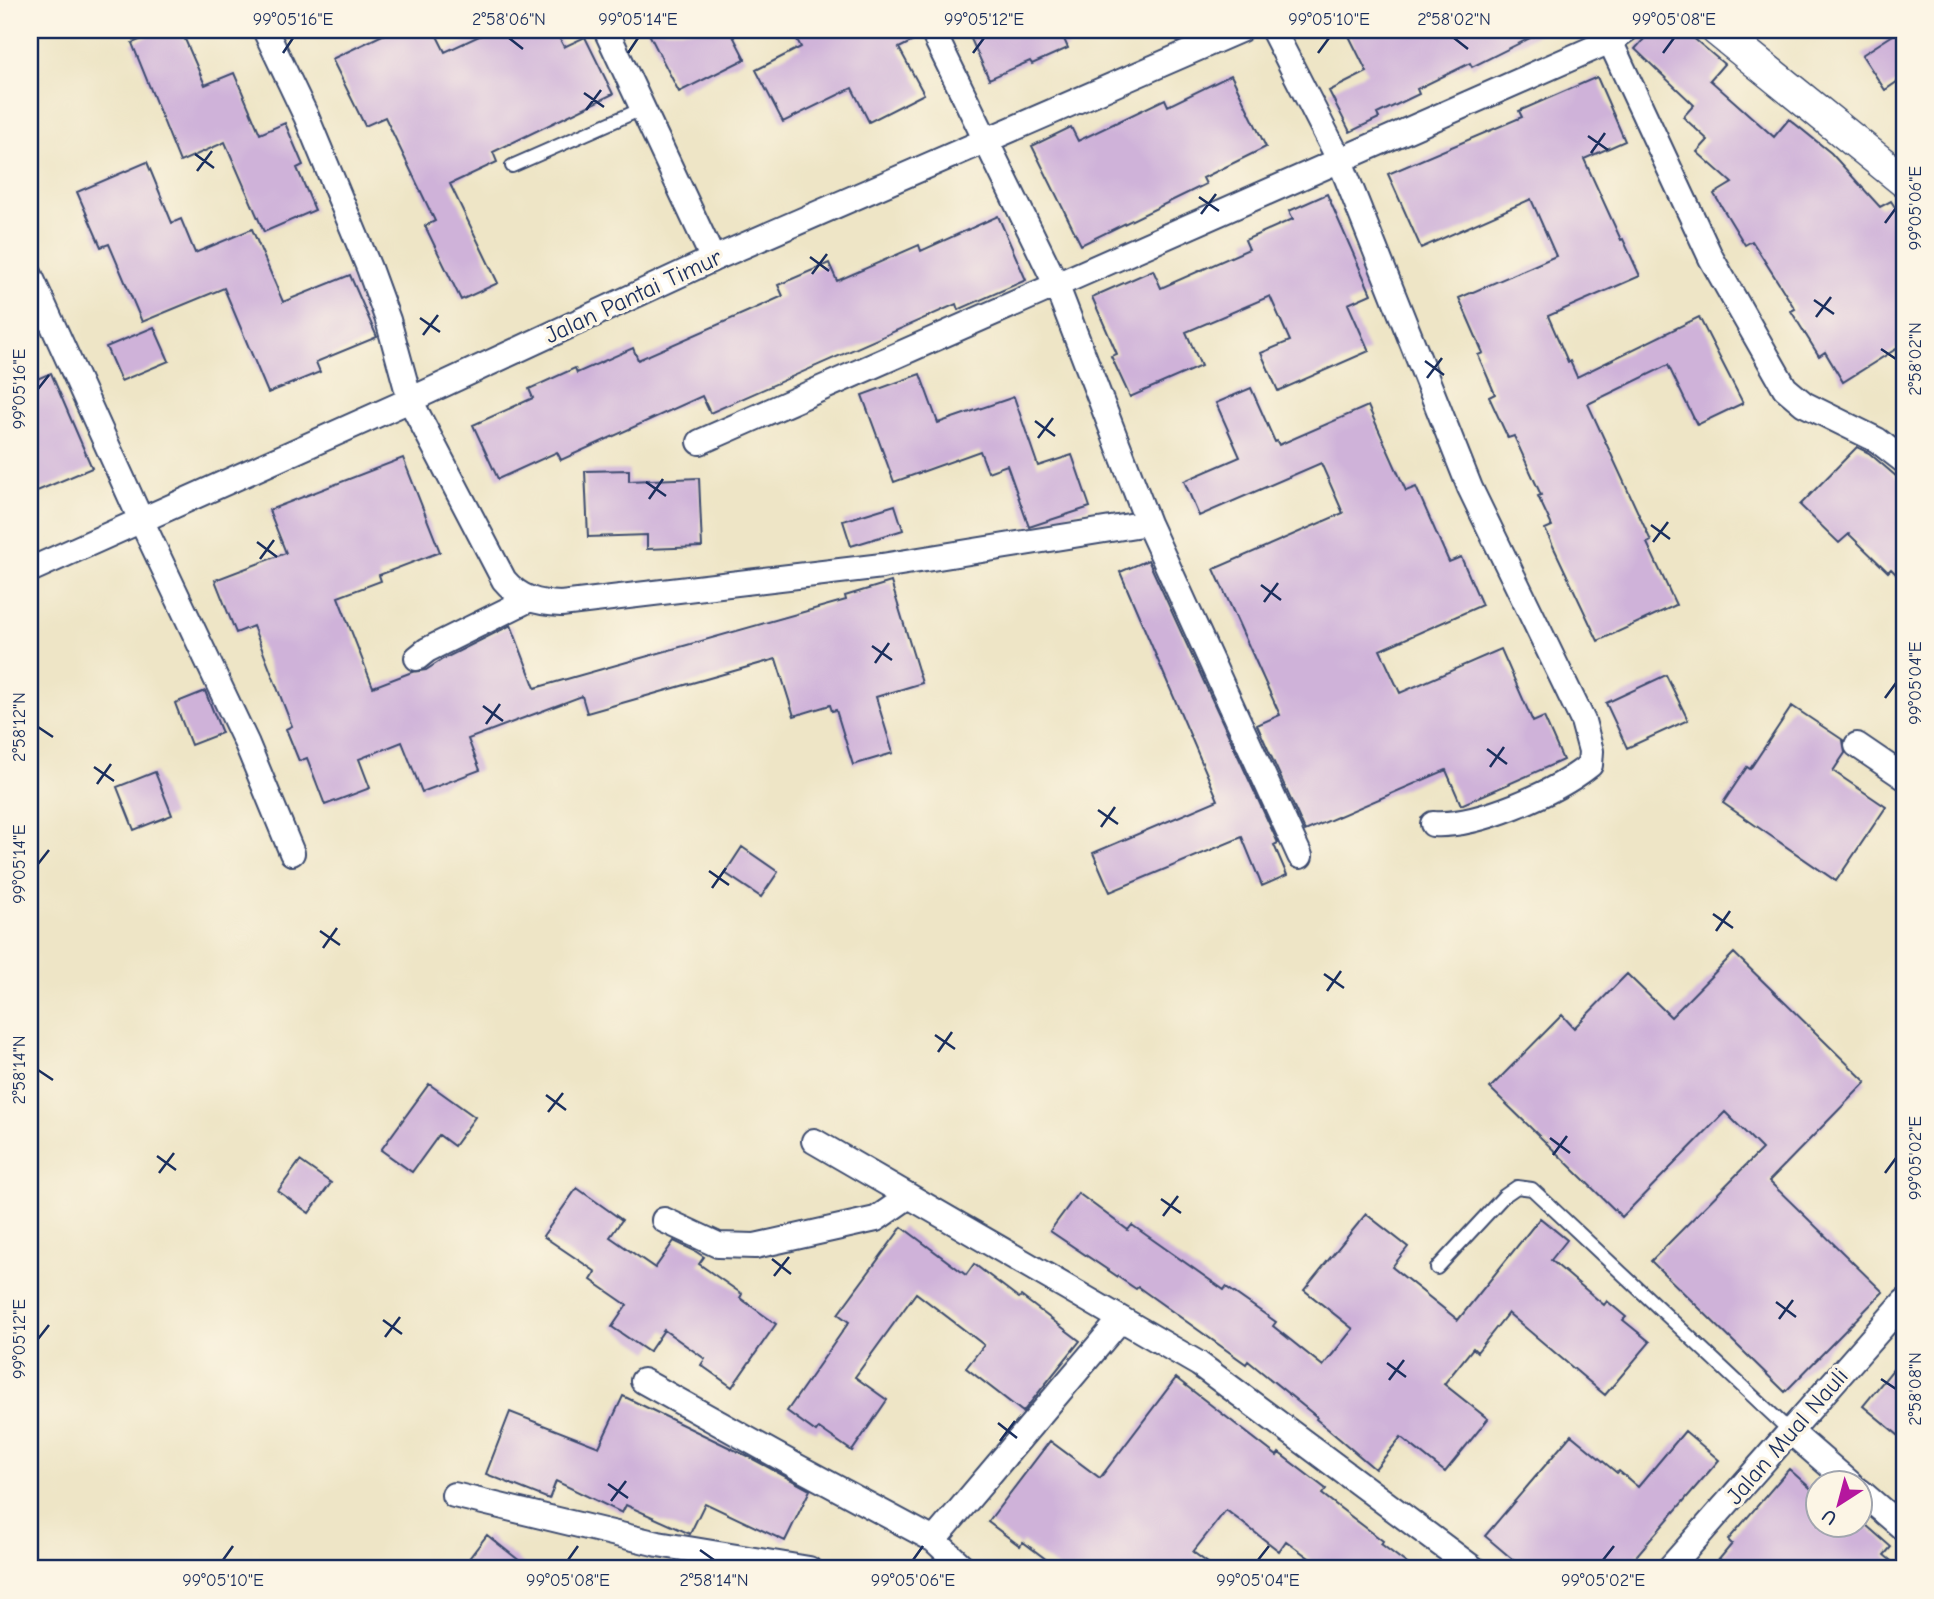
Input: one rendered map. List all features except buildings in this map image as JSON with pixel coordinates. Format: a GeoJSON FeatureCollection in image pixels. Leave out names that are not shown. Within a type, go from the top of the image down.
{"type":"FeatureCollection","features":[{"type":"Feature","properties":{"kind":"street"},"geometry":{"type":"LineString","coordinates":[[265,30],[306,116],[369,268],[388,320],[410,400],[503,580],[514,592],[528,600],[561,604],[868,567],[1149,523]]}},
{"type":"Feature","properties":{"kind":"street"},"geometry":{"type":"LineString","coordinates":[[606,30],[713,259]]}},
{"type":"Feature","properties":{"kind":"street"},"geometry":{"type":"LineString","coordinates":[[932,30],[1056,284],[1149,523],[1300,856]]}},
{"type":"Feature","properties":{"kind":"street","name":"Jalan Pantai Timur"},"geometry":{"type":"LineString","coordinates":[[30,570],[410,400],[713,259],[1240,30]]}},
{"type":"Feature","properties":{"kind":"street"},"geometry":{"type":"LineString","coordinates":[[1273,30],[1340,161],[1470,488],[1583,720],[1591,751],[1590,765],[1579,774],[1510,809],[1447,825],[1433,824]]}},
{"type":"Feature","properties":{"kind":"street"},"geometry":{"type":"LineString","coordinates":[[1717,30],[1904,181]]}},
{"type":"Feature","properties":{"kind":"street"},"geometry":{"type":"LineString","coordinates":[[700,442],[1340,161],[1618,35],[1711,258],[1785,388],[1804,404],[1877,440],[1904,461]]}},
{"type":"Feature","properties":{"kind":"street"},"geometry":{"type":"LineString","coordinates":[[30,275],[141,520],[247,744],[292,853]]}},
{"type":"Feature","properties":{"kind":"street"},"geometry":{"type":"LineString","coordinates":[[417,658],[427,650],[528,600]]}},
{"type":"Feature","properties":{"kind":"street"},"geometry":{"type":"LineString","coordinates":[[1857,745],[1904,778]]}},
{"type":"Feature","properties":{"kind":"street"},"geometry":{"type":"LineString","coordinates":[[814,1142],[1199,1364],[1475,1569]]}},
{"type":"Feature","properties":{"kind":"street"},"geometry":{"type":"LineString","coordinates":[[664,1220],[718,1245],[755,1246],[876,1219],[909,1196]]}},
{"type":"Feature","properties":{"kind":"street","name":"Jalan Mual Nauli"},"geometry":{"type":"LineString","coordinates":[[1669,1569],[1904,1302]]}},
{"type":"Feature","properties":{"kind":"street"},"geometry":{"type":"LineString","coordinates":[[934,1540],[1121,1319]]}},
{"type":"Feature","properties":{"kind":"street"},"geometry":{"type":"LineString","coordinates":[[643,1381],[934,1540],[965,1569]]}},
{"type":"Feature","properties":{"kind":"street"},"geometry":{"type":"LineString","coordinates":[[1791,1432],[1836,1470]]}},
{"type":"Feature","properties":{"kind":"street"},"geometry":{"type":"LineString","coordinates":[[454,1495],[658,1544],[810,1569]]}},
{"type":"Feature","properties":{"kind":"street"},"geometry":{"type":"LineString","coordinates":[[1874,1503],[1904,1528]]}},
{"type":"Feature","properties":{"kind":"lane"},"geometry":{"type":"LineString","coordinates":[[512,166],[644,108]]}},
{"type":"Feature","properties":{"kind":"lane"},"geometry":{"type":"LineString","coordinates":[[1437,1268],[1504,1196],[1517,1187],[1532,1189],[1791,1432]]}}]}
